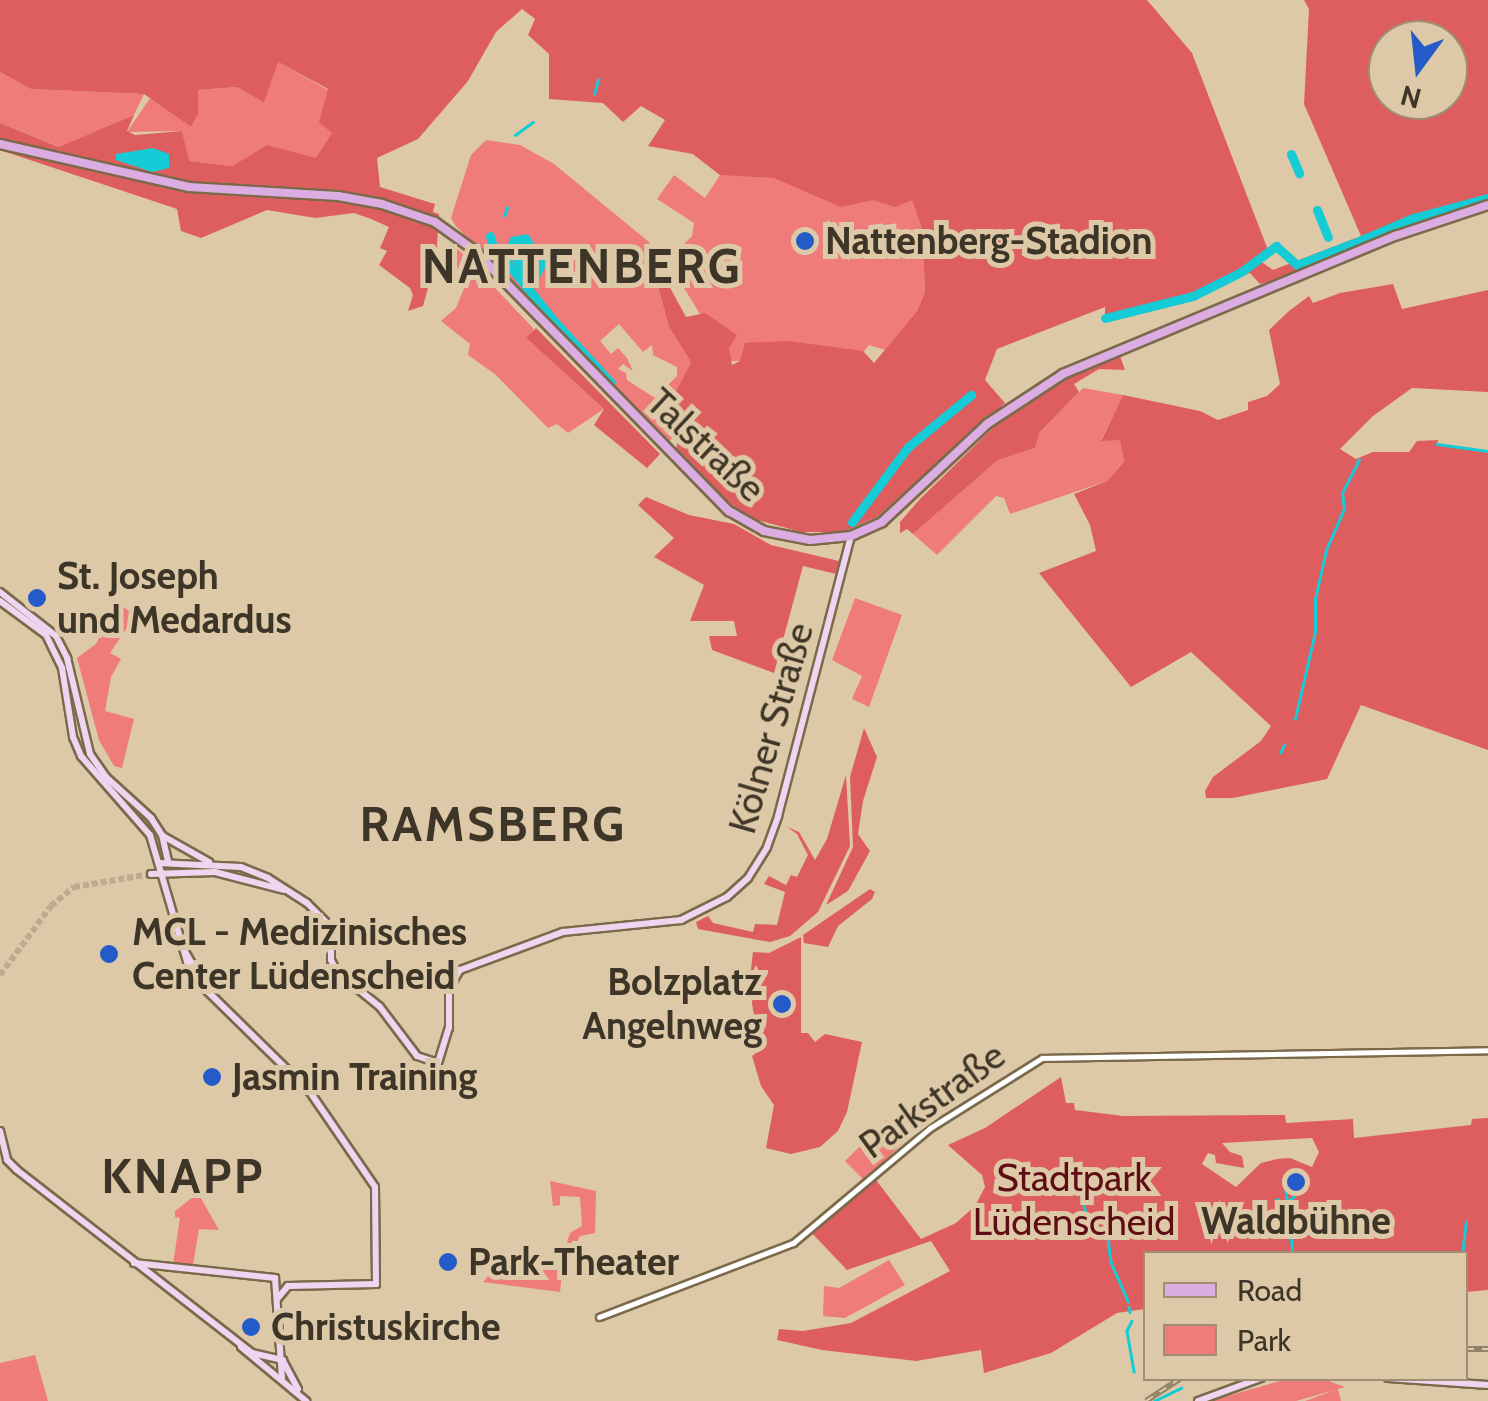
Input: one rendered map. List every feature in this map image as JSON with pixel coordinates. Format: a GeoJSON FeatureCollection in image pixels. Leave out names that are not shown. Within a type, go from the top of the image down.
{"type":"FeatureCollection","features":[{"type":"Feature","properties":{"kind":"main road","name":"Talstraße"},"geometry":{"type":"LineString","coordinates":[[0,144],[189,187],[338,196],[382,204],[435,222],[474,250],[730,511],[784,537],[819,540],[851,536],[896,513],[988,424],[1063,374],[1395,236],[1488,206]]}},
{"type":"Feature","properties":{"kind":"main road","name":"Kölner Straße"},"geometry":{"type":"LineString","coordinates":[[158,863],[210,862],[252,870],[286,890],[330,925],[331,960],[337,972],[380,1007],[417,1056],[434,1064],[444,1052],[449,1028],[448,992],[460,970],[560,932],[671,923],[713,906],[748,878],[768,845],[851,536]]}},
{"type":"Feature","properties":{"kind":"main road"},"geometry":{"type":"LineString","coordinates":[[0,592],[56,636],[67,658],[81,733],[90,754],[162,835],[210,862]]}},
{"type":"Feature","properties":{"kind":"main road"},"geometry":{"type":"LineString","coordinates":[[0,601],[28,618],[49,641],[62,668],[79,752],[92,773],[144,826],[164,872],[178,938],[191,975],[310,1092],[376,1187],[376,1284],[288,1286],[277,1299]]}},
{"type":"Feature","properties":{"kind":"main road"},"geometry":{"type":"LineString","coordinates":[[162,835],[168,862],[164,872]]}},
{"type":"Feature","properties":{"kind":"main road","name":"Kölner Straße"},"geometry":{"type":"LineString","coordinates":[[151,874],[223,874],[286,890]]}},
{"type":"Feature","properties":{"kind":"main road"},"geometry":{"type":"LineString","coordinates":[[0,1132],[13,1166],[250,1351],[282,1360],[305,1399]]}},
{"type":"Feature","properties":{"kind":"main road"},"geometry":{"type":"LineString","coordinates":[[133,1262],[275,1278],[282,1378]]}},
{"type":"Feature","properties":{"kind":"main road"},"geometry":{"type":"LineString","coordinates":[[157,1278],[154,1270],[160,1266]]}},
{"type":"Feature","properties":{"kind":"main road"},"geometry":{"type":"LineString","coordinates":[[236,1338],[248,1356],[305,1399]]}},
{"type":"Feature","properties":{"kind":"main road"},"geometry":{"type":"LineString","coordinates":[[250,1351],[267,1352],[280,1343]]}},
{"type":"Feature","properties":{"kind":"main road"},"geometry":{"type":"LineString","coordinates":[[1198,1401],[1252,1381]]}},
{"type":"Feature","properties":{"kind":"main road"},"geometry":{"type":"LineString","coordinates":[[1431,1381],[1488,1385]]}},
{"type":"Feature","properties":{"kind":"street","name":"Parkstraße"},"geometry":{"type":"LineString","coordinates":[[599,1317],[620,1306],[742,1266],[793,1243],[932,1127],[1042,1058],[1488,1050]]}},
{"type":"Feature","properties":{"kind":"green space"},"geometry":{"type":"Polygon","coordinates":[[[0,0],[1147,0],[1192,53],[1268,250],[1256,258],[1273,270],[1361,236],[1304,104],[1309,9],[1304,0],[1488,0],[1488,202],[1427,221],[1293,275],[1260,284],[1250,273],[1192,295],[1105,317],[1105,307],[997,349],[985,380],[1005,403],[877,517],[843,532],[801,532],[754,519],[737,509],[676,453],[680,415],[674,395],[691,362],[669,327],[656,279],[667,282],[686,317],[705,313],[737,335],[729,348],[732,365],[740,361],[745,343],[788,341],[863,351],[874,363],[917,311],[925,292],[922,229],[912,200],[895,207],[873,200],[841,207],[774,178],[720,175],[693,154],[648,146],[665,120],[641,106],[623,122],[603,103],[549,99],[549,54],[528,35],[535,19],[522,9],[496,32],[468,81],[418,139],[377,158],[380,187],[435,204],[433,212],[439,214],[436,260],[423,306],[408,311],[413,295],[410,288],[379,265],[387,251],[380,248],[389,227],[371,219],[354,213],[315,218],[267,210],[201,238],[181,231],[177,209],[0,150],[0,123],[59,147],[134,115],[127,131],[135,135],[182,131],[189,161],[232,166],[267,145],[316,158],[332,133],[319,122],[328,89],[278,62],[264,102],[237,87],[198,90],[198,114],[191,127],[144,94],[31,89],[0,72],[0,0]]]}},
{"type":"Feature","properties":{"kind":"green space"},"geometry":{"type":"Polygon","coordinates":[[[278,62],[328,90],[332,133],[316,159],[267,145],[232,166],[188,161],[182,131],[127,132],[150,98],[191,127],[198,114],[198,90],[237,87],[278,62]]]}},
{"type":"Feature","properties":{"kind":"green space"},"geometry":{"type":"Polygon","coordinates":[[[0,72],[31,89],[144,94],[134,115],[60,147],[0,123],[0,72]]]}},
{"type":"Feature","properties":{"kind":"green space"},"geometry":{"type":"Polygon","coordinates":[[[486,140],[520,145],[554,164],[649,242],[654,251],[645,262],[648,279],[656,279],[669,327],[691,362],[674,395],[679,432],[666,444],[455,225],[451,218],[471,155],[486,140]],[[619,324],[600,341],[611,354],[618,348],[633,371],[623,364],[618,369],[626,373],[627,380],[655,398],[677,376],[677,367],[653,355],[652,345],[643,352],[619,324]]]}},
{"type":"Feature","properties":{"kind":"green space","name":"Nattenberg-Stadion"},"geometry":{"type":"Polygon","coordinates":[[[693,154],[912,199],[922,229],[925,292],[917,311],[885,350],[869,345],[857,360],[729,361],[684,288],[688,283],[681,247],[692,236],[694,223],[657,199],[674,175],[705,198],[720,175],[693,154]]]}},
{"type":"Feature","properties":{"kind":"green space"},"geometry":{"type":"Polygon","coordinates":[[[458,249],[534,329],[527,339],[604,409],[568,433],[557,424],[548,428],[496,375],[468,355],[470,344],[441,321],[456,308],[465,286],[464,276],[451,262],[458,249]]]}},
{"type":"Feature","properties":{"kind":"green space"},"geometry":{"type":"Polygon","coordinates":[[[1393,284],[1402,309],[1488,290],[1488,392],[1412,388],[1373,416],[1340,449],[1356,459],[1373,452],[1409,452],[1417,441],[1438,440],[1437,445],[1488,452],[1488,750],[1361,705],[1327,779],[1233,798],[1206,798],[1205,791],[1213,777],[1261,741],[1271,726],[1191,652],[1131,687],[1039,573],[1096,551],[1090,525],[1074,494],[1107,481],[1124,462],[1120,440],[1101,441],[1123,395],[1200,411],[1218,420],[1248,410],[1248,402],[1267,396],[1280,384],[1269,330],[1289,311],[1309,296],[1313,303],[1340,293],[1393,284]]]}},
{"type":"Feature","properties":{"kind":"green space"},"geometry":{"type":"Polygon","coordinates":[[[536,328],[660,454],[647,468],[594,425],[604,409],[526,338],[536,328]]]}},
{"type":"Feature","properties":{"kind":"green space"},"geometry":{"type":"Polygon","coordinates":[[[1120,356],[1125,370],[1099,369],[1074,384],[1079,392],[1040,432],[1035,448],[998,460],[913,534],[907,529],[900,533],[900,522],[919,500],[1000,421],[1065,379],[1120,356]]]}},
{"type":"Feature","properties":{"kind":"green space"},"geometry":{"type":"Polygon","coordinates":[[[1083,388],[1123,395],[1101,440],[1120,439],[1124,462],[1107,481],[1010,514],[1004,498],[996,496],[937,555],[913,534],[998,460],[1035,448],[1040,432],[1083,388]]]}},
{"type":"Feature","properties":{"kind":"green space"},"geometry":{"type":"Polygon","coordinates":[[[646,497],[689,515],[734,524],[771,545],[839,561],[836,574],[803,566],[774,673],[712,650],[709,636],[737,636],[734,621],[690,621],[704,585],[654,557],[674,538],[638,505],[646,497]]]}},
{"type":"Feature","properties":{"kind":"green space"},"geometry":{"type":"Polygon","coordinates":[[[855,598],[902,615],[869,707],[852,699],[862,676],[832,660],[855,598]]]}},
{"type":"Feature","properties":{"kind":"green space"},"geometry":{"type":"Polygon","coordinates":[[[116,601],[135,616],[110,653],[121,659],[111,677],[105,711],[134,719],[122,768],[114,766],[99,740],[77,658],[96,644],[116,601]]]}},
{"type":"Feature","properties":{"kind":"green space"},"geometry":{"type":"Polygon","coordinates":[[[864,728],[877,757],[863,801],[858,834],[870,851],[848,891],[826,905],[853,847],[850,777],[864,728]]]}},
{"type":"Feature","properties":{"kind":"green space"},"geometry":{"type":"Polygon","coordinates":[[[846,775],[850,846],[818,912],[790,936],[770,942],[698,929],[696,922],[708,916],[713,923],[753,932],[755,924],[777,925],[785,892],[764,884],[769,876],[786,885],[791,875],[797,877],[808,855],[797,834],[787,827],[799,832],[815,860],[827,839],[846,775]]]}},
{"type":"Feature","properties":{"kind":"green space"},"geometry":{"type":"Polygon","coordinates":[[[870,889],[875,892],[872,899],[838,926],[828,947],[804,943],[803,935],[870,889]]]}},
{"type":"Feature","properties":{"kind":"green space"},"geometry":{"type":"Polygon","coordinates":[[[801,937],[801,1033],[808,1033],[815,1042],[825,1034],[862,1042],[847,1112],[838,1131],[820,1147],[791,1154],[766,1148],[774,1105],[761,1086],[752,1056],[760,1050],[749,986],[753,952],[769,953],[801,937]]]}},
{"type":"Feature","properties":{"kind":"green space","name":"Stadtpark Lüdenscheid"},"geometry":{"type":"Polygon","coordinates":[[[1061,1077],[1066,1103],[1074,1103],[1075,1110],[1123,1116],[1285,1115],[1286,1123],[1353,1119],[1354,1138],[1471,1125],[1472,1119],[1488,1118],[1488,1290],[1468,1292],[1468,1251],[1143,1251],[1143,1309],[1117,1313],[1051,1353],[984,1373],[981,1350],[916,1361],[822,1350],[777,1340],[779,1329],[803,1331],[851,1323],[950,1271],[931,1241],[847,1270],[809,1230],[873,1176],[921,1239],[956,1223],[975,1206],[985,1187],[982,1175],[948,1145],[985,1128],[1061,1077]],[[1312,1138],[1222,1143],[1230,1152],[1242,1156],[1244,1168],[1216,1163],[1215,1155],[1208,1153],[1202,1164],[1236,1187],[1261,1163],[1290,1158],[1312,1167],[1319,1152],[1312,1138]]]}},
{"type":"Feature","properties":{"kind":"green space"},"geometry":{"type":"Polygon","coordinates":[[[886,1120],[906,1140],[865,1181],[845,1161],[886,1120]]]}},
{"type":"Feature","properties":{"kind":"green space"},"geometry":{"type":"Polygon","coordinates":[[[550,1181],[596,1191],[595,1233],[580,1236],[562,1274],[560,1292],[483,1282],[489,1275],[490,1264],[520,1269],[560,1263],[570,1233],[582,1226],[580,1197],[560,1196],[560,1205],[553,1206],[550,1181]]]}},
{"type":"Feature","properties":{"kind":"green space"},"geometry":{"type":"Polygon","coordinates":[[[198,1193],[219,1230],[199,1229],[193,1265],[173,1264],[180,1218],[175,1217],[175,1211],[198,1193]]]}},
{"type":"Feature","properties":{"kind":"green space"},"geometry":{"type":"Polygon","coordinates":[[[889,1260],[905,1285],[845,1318],[823,1316],[824,1286],[839,1288],[889,1260]]]}},
{"type":"Feature","properties":{"kind":"green space"},"geometry":{"type":"Polygon","coordinates":[[[35,1355],[48,1401],[0,1401],[0,1363],[35,1355]]]}},
{"type":"Feature","properties":{"kind":"green space"},"geometry":{"type":"Polygon","coordinates":[[[1280,1381],[1329,1381],[1345,1387],[1338,1389],[1341,1401],[1305,1401],[1335,1390],[1296,1401],[1210,1401],[1280,1381]]]}},
{"type":"Feature","properties":{"kind":"water"},"geometry":{"type":"Polygon","coordinates":[[[153,148],[169,154],[169,168],[152,172],[116,160],[116,154],[153,148]]]}},
{"type":"Feature","properties":{"kind":"water"},"geometry":{"type":"Polygon","coordinates":[[[528,234],[547,264],[538,281],[524,278],[505,250],[511,237],[528,234]]]}},
{"type":"Feature","properties":{"kind":"waterway"},"geometry":{"type":"LineString","coordinates":[[594,94],[598,80]]}},
{"type":"Feature","properties":{"kind":"waterway"},"geometry":{"type":"LineString","coordinates":[[515,135],[533,122]]}},
{"type":"Feature","properties":{"kind":"waterway"},"geometry":{"type":"LineString","coordinates":[[1291,154],[1299,173]]}},
{"type":"Feature","properties":{"kind":"waterway"},"geometry":{"type":"LineString","coordinates":[[1359,241],[1413,218],[1488,198]]}},
{"type":"Feature","properties":{"kind":"waterway"},"geometry":{"type":"LineString","coordinates":[[504,216],[507,208]]}},
{"type":"Feature","properties":{"kind":"waterway"},"geometry":{"type":"LineString","coordinates":[[1317,210],[1328,237]]}},
{"type":"Feature","properties":{"kind":"waterway"},"geometry":{"type":"LineString","coordinates":[[490,236],[492,244],[554,321],[611,383]]}},
{"type":"Feature","properties":{"kind":"waterway"},"geometry":{"type":"LineString","coordinates":[[1105,318],[1193,296],[1241,272],[1276,246],[1297,265],[1353,243]]}},
{"type":"Feature","properties":{"kind":"waterway"},"geometry":{"type":"LineString","coordinates":[[852,522],[908,447],[971,395]]}},
{"type":"Feature","properties":{"kind":"waterway"},"geometry":{"type":"LineString","coordinates":[[1437,444],[1488,451]]}},
{"type":"Feature","properties":{"kind":"waterway"},"geometry":{"type":"LineString","coordinates":[[1295,719],[1315,632],[1315,599],[1326,550],[1344,509],[1342,493],[1359,460]]}},
{"type":"Feature","properties":{"kind":"waterway"},"geometry":{"type":"LineString","coordinates":[[888,479],[890,469]]}},
{"type":"Feature","properties":{"kind":"waterway"},"geometry":{"type":"LineString","coordinates":[[1280,753],[1284,745]]}},
{"type":"Feature","properties":{"kind":"waterway"},"geometry":{"type":"LineString","coordinates":[[1053,1174],[1075,1183]]}},
{"type":"Feature","properties":{"kind":"waterway"},"geometry":{"type":"LineString","coordinates":[[1286,1191],[1293,1251]]}},
{"type":"Feature","properties":{"kind":"waterway"},"geometry":{"type":"LineString","coordinates":[[1081,1193],[1089,1224]]}},
{"type":"Feature","properties":{"kind":"waterway"},"geometry":{"type":"LineString","coordinates":[[1277,1199],[1285,1204],[1293,1197]]}},
{"type":"Feature","properties":{"kind":"waterway"},"geometry":{"type":"LineString","coordinates":[[1462,1251],[1466,1222]]}},
{"type":"Feature","properties":{"kind":"waterway"},"geometry":{"type":"LineString","coordinates":[[1108,1238],[1111,1262],[1128,1301]]}},
{"type":"Feature","properties":{"kind":"waterway"},"geometry":{"type":"LineString","coordinates":[[1129,1307],[1130,1312]]}},
{"type":"Feature","properties":{"kind":"waterway"},"geometry":{"type":"LineString","coordinates":[[1132,1321],[1127,1331],[1134,1371]]}},
{"type":"Feature","properties":{"kind":"waterway"},"geometry":{"type":"LineString","coordinates":[[1154,1401],[1181,1388]]}},
{"type":"Feature","properties":{"kind":"tunnel"},"geometry":{"type":"LineString","coordinates":[[0,975],[51,906],[74,887],[151,874]]}},
{"type":"Feature","properties":{"kind":"railway"},"geometry":{"type":"LineString","coordinates":[[1468,1349],[1488,1349]]}},
{"type":"Feature","properties":{"kind":"railway"},"geometry":{"type":"LineString","coordinates":[[1146,1401],[1176,1381]]}},
{"type":"Feature","properties":{"kind":"place","name":"Nattenberg-Stadion"},"geometry":{"type":"Point","coordinates":[805,241]}},
{"type":"Feature","properties":{"kind":"place","name":"St. Joseph und Medardus"},"geometry":{"type":"Point","coordinates":[37,598]}},
{"type":"Feature","properties":{"kind":"place","name":"MCL - Medizinisches Center Lüdenscheid"},"geometry":{"type":"Point","coordinates":[109,954]}},
{"type":"Feature","properties":{"kind":"place","name":"Bolzplatz Angelnweg"},"geometry":{"type":"Point","coordinates":[782,1004]}},
{"type":"Feature","properties":{"kind":"place","name":"Jasmin Training"},"geometry":{"type":"Point","coordinates":[212,1077]}},
{"type":"Feature","properties":{"kind":"place","name":"Waldbühne"},"geometry":{"type":"Point","coordinates":[1296,1182]}},
{"type":"Feature","properties":{"kind":"place","name":"Park-Theater"},"geometry":{"type":"Point","coordinates":[448,1262]}},
{"type":"Feature","properties":{"kind":"place","name":"Christuskirche"},"geometry":{"type":"Point","coordinates":[251,1327]}},
{"type":"Feature","properties":{"kind":"district","name":"NATTENBERG"},"geometry":{"type":"Point","coordinates":[582,267]}},
{"type":"Feature","properties":{"kind":"district","name":"RAMSBERG"},"geometry":{"type":"Point","coordinates":[493,825]}},
{"type":"Feature","properties":{"kind":"district","name":"KNAPP"},"geometry":{"type":"Point","coordinates":[183,1177]}}]}
